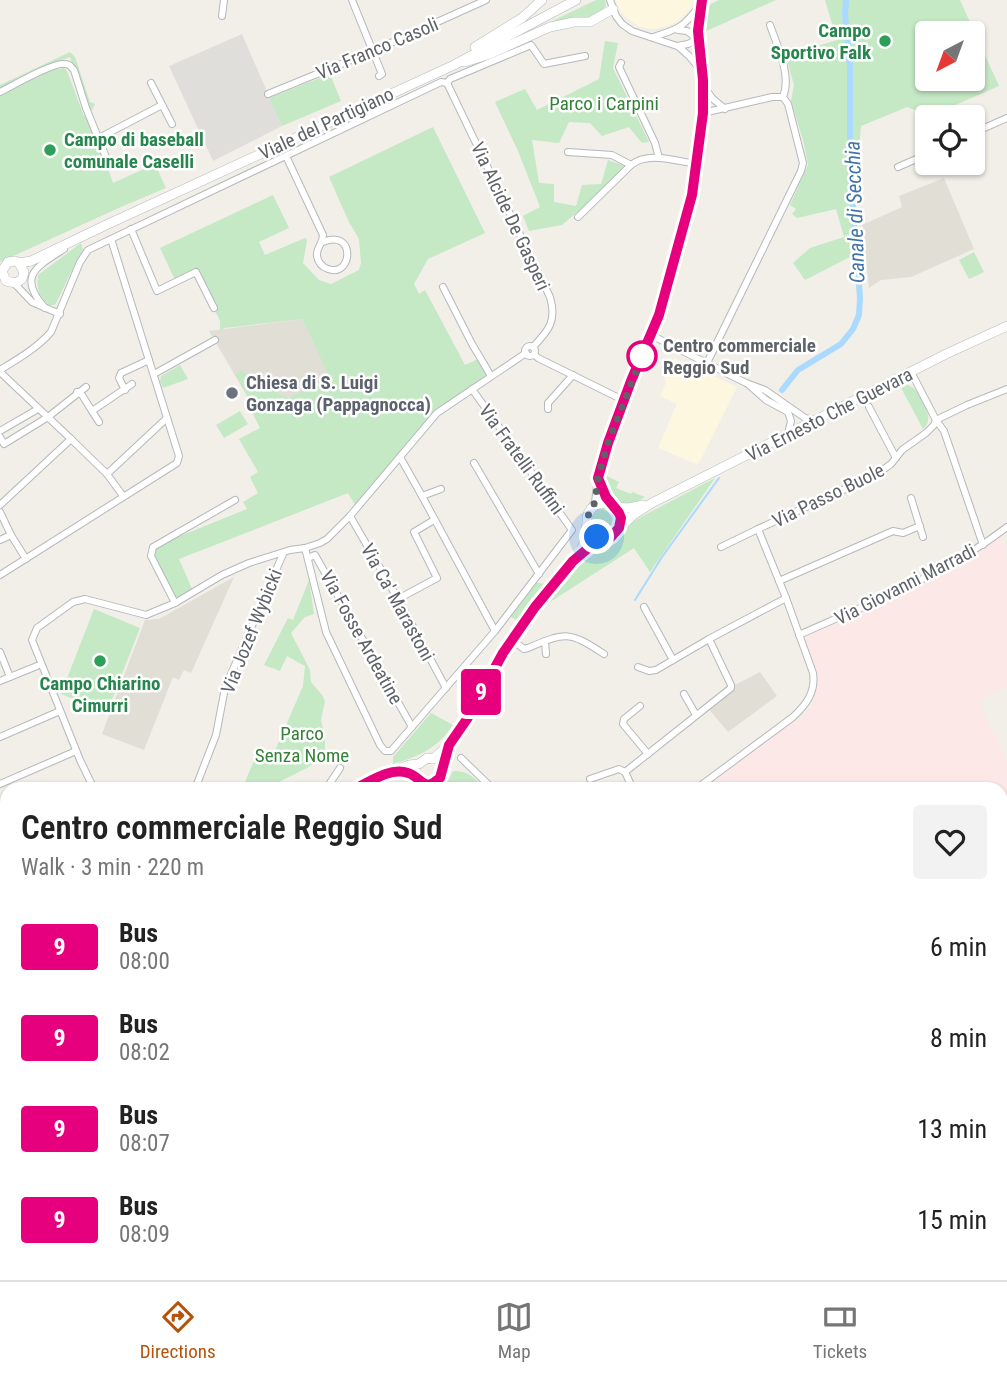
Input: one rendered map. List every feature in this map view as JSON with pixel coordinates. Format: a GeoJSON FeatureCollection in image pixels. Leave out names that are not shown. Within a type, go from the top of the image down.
{"type":"FeatureCollection","features":[{"type":"Feature","properties":{"kind":"street"},"geometry":{"type":"LineString","coordinates":[[222,16],[224,0]]}},
{"type":"Feature","properties":{"kind":"street"},"geometry":{"type":"LineString","coordinates":[[352,0],[382,74],[379,76]]}},
{"type":"Feature","properties":{"kind":"street","name":"Via Franco Casoli"},"geometry":{"type":"LineString","coordinates":[[268,94],[486,0]]}},
{"type":"Feature","properties":{"kind":"street"},"geometry":{"type":"LineString","coordinates":[[449,67],[483,41],[522,18],[542,0]]}},
{"type":"Feature","properties":{"kind":"street","name":"Viale del Partigiano"},"geometry":{"type":"LineString","coordinates":[[21,266],[449,67],[576,0]]}},
{"type":"Feature","properties":{"kind":"street"},"geometry":{"type":"LineString","coordinates":[[653,37],[674,31],[689,21],[702,2]]}},
{"type":"Feature","properties":{"kind":"street"},"geometry":{"type":"LineString","coordinates":[[702,2],[698,39],[703,80],[712,98],[725,109]]}},
{"type":"Feature","properties":{"kind":"street"},"geometry":{"type":"LineString","coordinates":[[449,67],[480,58],[557,25],[593,21],[611,5],[619,20],[628,28],[677,46],[701,70]]}},
{"type":"Feature","properties":{"kind":"street"},"geometry":{"type":"LineString","coordinates":[[770,25],[783,64],[786,90],[783,97]]}},
{"type":"Feature","properties":{"kind":"street"},"geometry":{"type":"LineString","coordinates":[[674,31],[687,32],[698,39]]}},
{"type":"Feature","properties":{"kind":"street"},"geometry":{"type":"LineString","coordinates":[[677,46],[698,39]]}},
{"type":"Feature","properties":{"kind":"street"},"geometry":{"type":"LineString","coordinates":[[123,496],[107,474],[0,371],[44,340],[51,332],[80,262],[89,250],[441,82],[447,83],[450,79],[531,45],[544,64],[585,56]]}},
{"type":"Feature","properties":{"kind":"street"},"geometry":{"type":"LineString","coordinates":[[621,64],[619,66],[655,143],[659,158]]}},
{"type":"Feature","properties":{"kind":"street"},"geometry":{"type":"LineString","coordinates":[[0,92],[54,66],[69,65],[74,70],[108,162]]}},
{"type":"Feature","properties":{"kind":"street"},"geometry":{"type":"LineString","coordinates":[[438,782],[449,745],[462,727],[490,674],[519,630],[580,553],[585,540],[590,509],[595,502],[598,478],[608,443],[651,335],[687,216],[703,113],[703,80]]}},
{"type":"Feature","properties":{"kind":"street"},"geometry":{"type":"LineString","coordinates":[[151,83],[172,124]]}},
{"type":"Feature","properties":{"kind":"street","name":"Via Alcide De Gasperi"},"geometry":{"type":"LineString","coordinates":[[447,83],[550,297],[553,314],[551,323],[531,352]]}},
{"type":"Feature","properties":{"kind":"street"},"geometry":{"type":"LineString","coordinates":[[703,113],[772,97],[783,97]]}},
{"type":"Feature","properties":{"kind":"street"},"geometry":{"type":"LineString","coordinates":[[706,363],[801,171],[802,156],[788,104],[783,97]]}},
{"type":"Feature","properties":{"kind":"street"},"geometry":{"type":"LineString","coordinates":[[99,138],[162,105]]}},
{"type":"Feature","properties":{"kind":"street"},"geometry":{"type":"LineString","coordinates":[[985,128],[1007,118]]}},
{"type":"Feature","properties":{"kind":"street"},"geometry":{"type":"LineString","coordinates":[[568,152],[612,155],[631,165]]}},
{"type":"Feature","properties":{"kind":"street"},"geometry":{"type":"LineString","coordinates":[[286,156],[323,235],[317,258],[327,269],[341,268],[348,256],[343,243],[337,239],[323,242]]}},
{"type":"Feature","properties":{"kind":"street"},"geometry":{"type":"LineString","coordinates":[[578,217],[631,165],[644,158],[696,164]]}},
{"type":"Feature","properties":{"kind":"street"},"geometry":{"type":"LineString","coordinates":[[898,167],[915,160]]}},
{"type":"Feature","properties":{"kind":"street"},"geometry":{"type":"LineString","coordinates":[[131,229],[157,292],[197,272],[214,308]]}},
{"type":"Feature","properties":{"kind":"street"},"geometry":{"type":"LineString","coordinates":[[0,575],[177,463],[179,456],[111,239]]}},
{"type":"Feature","properties":{"kind":"street","name":"Viale del Partigiano"},"geometry":{"type":"LineString","coordinates":[[45,308],[35,296],[32,275],[41,264],[73,241]]}},
{"type":"Feature","properties":{"kind":"street"},"geometry":{"type":"LineString","coordinates":[[7,279],[23,275],[21,266],[15,261],[8,262],[3,267],[7,279],[32,302],[60,314]]}},
{"type":"Feature","properties":{"kind":"street"},"geometry":{"type":"LineString","coordinates":[[443,287],[491,376]]}},
{"type":"Feature","properties":{"kind":"street","name":"Via Ernesto Che Guevara"},"geometry":{"type":"LineString","coordinates":[[619,528],[652,503],[1007,326]]}},
{"type":"Feature","properties":{"kind":"street"},"geometry":{"type":"LineString","coordinates":[[651,335],[765,390],[813,421]]}},
{"type":"Feature","properties":{"kind":"street"},"geometry":{"type":"LineString","coordinates":[[154,374],[215,340]]}},
{"type":"Feature","properties":{"kind":"street"},"geometry":{"type":"LineString","coordinates":[[91,782],[32,640],[37,628],[73,602],[85,599],[146,615],[175,603],[248,563],[297,548],[313,546],[327,539],[350,516],[437,412],[531,352],[623,400]]}},
{"type":"Feature","properties":{"kind":"street"},"geometry":{"type":"LineString","coordinates":[[125,390],[119,378],[121,373],[149,360]]}},
{"type":"Feature","properties":{"kind":"street"},"geometry":{"type":"LineString","coordinates":[[911,372],[944,430],[983,545]]}},
{"type":"Feature","properties":{"kind":"street"},"geometry":{"type":"LineString","coordinates":[[548,409],[549,402],[573,375]]}},
{"type":"Feature","properties":{"kind":"street"},"geometry":{"type":"LineString","coordinates":[[746,383],[766,400],[788,412],[791,421],[788,434]]}},
{"type":"Feature","properties":{"kind":"street"},"geometry":{"type":"LineString","coordinates":[[92,411],[132,384]]}},
{"type":"Feature","properties":{"kind":"street"},"geometry":{"type":"LineString","coordinates":[[0,437],[4,444],[48,417],[86,387]]}},
{"type":"Feature","properties":{"kind":"street","name":"Via Fratelli Ruffini"},"geometry":{"type":"LineString","coordinates":[[472,389],[572,530],[539,574]]}},
{"type":"Feature","properties":{"kind":"street","name":"Via Passo Buole"},"geometry":{"type":"LineString","coordinates":[[721,547],[876,475],[891,464],[902,450],[926,433],[936,420],[1007,390]]}},
{"type":"Feature","properties":{"kind":"street"},"geometry":{"type":"LineString","coordinates":[[77,392],[82,395],[99,422]]}},
{"type":"Feature","properties":{"kind":"street","name":"Via Passo Buole"},"geometry":{"type":"LineString","coordinates":[[869,407],[896,458]]}},
{"type":"Feature","properties":{"kind":"street"},"geometry":{"type":"LineString","coordinates":[[0,431],[38,409]]}},
{"type":"Feature","properties":{"kind":"street"},"geometry":{"type":"LineString","coordinates":[[107,474],[167,418]]}},
{"type":"Feature","properties":{"kind":"street"},"geometry":{"type":"LineString","coordinates":[[0,505],[71,439]]}},
{"type":"Feature","properties":{"kind":"street"},"geometry":{"type":"LineString","coordinates":[[400,457],[495,631]]}},
{"type":"Feature","properties":{"kind":"street"},"geometry":{"type":"LineString","coordinates":[[305,548],[326,632],[380,745],[385,751],[391,751],[495,631],[539,574],[474,463]]}},
{"type":"Feature","properties":{"kind":"street"},"geometry":{"type":"LineString","coordinates":[[573,561],[592,545],[614,535],[619,528],[621,518],[601,489],[598,478]]}},
{"type":"Feature","properties":{"kind":"street"},"geometry":{"type":"LineString","coordinates":[[422,496],[441,489]]}},
{"type":"Feature","properties":{"kind":"street"},"geometry":{"type":"LineString","coordinates":[[911,498],[923,537]]}},
{"type":"Feature","properties":{"kind":"street"},"geometry":{"type":"LineString","coordinates":[[175,603],[151,556],[153,547],[235,500]]}},
{"type":"Feature","properties":{"kind":"street"},"geometry":{"type":"LineString","coordinates":[[590,509],[599,503],[613,506]]}},
{"type":"Feature","properties":{"kind":"street","name":"Via Ernesto Che Guevara"},"geometry":{"type":"LineString","coordinates":[[613,506],[634,508],[652,503]]}},
{"type":"Feature","properties":{"kind":"street"},"geometry":{"type":"LineString","coordinates":[[0,512],[26,559]]}},
{"type":"Feature","properties":{"kind":"street","name":"Via Ca' Marastoni"},"geometry":{"type":"LineString","coordinates":[[350,516],[446,688]]}},
{"type":"Feature","properties":{"kind":"street"},"geometry":{"type":"LineString","coordinates":[[398,599],[437,578],[414,532],[434,520]]}},
{"type":"Feature","properties":{"kind":"street"},"geometry":{"type":"LineString","coordinates":[[587,522],[592,533],[607,538]]}},
{"type":"Feature","properties":{"kind":"street"},"geometry":{"type":"LineString","coordinates":[[779,581],[893,531],[903,533],[920,526]]}},
{"type":"Feature","properties":{"kind":"street","name":"Via Giovanni Marradi"},"geometry":{"type":"LineString","coordinates":[[799,635],[951,565],[1007,527]]}},
{"type":"Feature","properties":{"kind":"street","name":"Via Passo Buole"},"geometry":{"type":"LineString","coordinates":[[705,782],[793,717],[808,701],[814,686],[814,675],[758,529]]}},
{"type":"Feature","properties":{"kind":"street"},"geometry":{"type":"LineString","coordinates":[[0,540],[11,535]]}},
{"type":"Feature","properties":{"kind":"street","name":"Via Jozef Wybicki"},"geometry":{"type":"LineString","coordinates":[[198,782],[216,735],[225,688],[283,554]]}},
{"type":"Feature","properties":{"kind":"street","name":"Via Fosse Ardeatine"},"geometry":{"type":"LineString","coordinates":[[308,558],[315,555],[412,727]]}},
{"type":"Feature","properties":{"kind":"street"},"geometry":{"type":"LineString","coordinates":[[638,667],[654,671],[786,598]]}},
{"type":"Feature","properties":{"kind":"street"},"geometry":{"type":"LineString","coordinates":[[644,607],[673,660]]}},
{"type":"Feature","properties":{"kind":"street"},"geometry":{"type":"LineString","coordinates":[[505,618],[519,630]]}},
{"type":"Feature","properties":{"kind":"street"},"geometry":{"type":"LineString","coordinates":[[512,640],[524,649],[568,635],[584,641],[604,654]]}},
{"type":"Feature","properties":{"kind":"street"},"geometry":{"type":"LineString","coordinates":[[625,772],[731,687],[709,639]]}},
{"type":"Feature","properties":{"kind":"street"},"geometry":{"type":"LineString","coordinates":[[545,641],[546,654]]}},
{"type":"Feature","properties":{"kind":"street"},"geometry":{"type":"LineString","coordinates":[[0,652],[10,677]]}},
{"type":"Feature","properties":{"kind":"street"},"geometry":{"type":"LineString","coordinates":[[0,681],[37,666]]}},
{"type":"Feature","properties":{"kind":"street"},"geometry":{"type":"LineString","coordinates":[[684,694],[696,715]]}},
{"type":"Feature","properties":{"kind":"street"},"geometry":{"type":"LineString","coordinates":[[640,706],[624,719],[623,724],[648,754]]}},
{"type":"Feature","properties":{"kind":"street"},"geometry":{"type":"LineString","coordinates":[[0,737],[60,711]]}},
{"type":"Feature","properties":{"kind":"street"},"geometry":{"type":"LineString","coordinates":[[433,759],[449,745]]}},
{"type":"Feature","properties":{"kind":"street"},"geometry":{"type":"LineString","coordinates":[[5,782],[76,751]]}},
{"type":"Feature","properties":{"kind":"street"},"geometry":{"type":"LineString","coordinates":[[421,782],[416,771],[419,764],[427,758],[439,762],[442,768]]}},
{"type":"Feature","properties":{"kind":"street"},"geometry":{"type":"LineString","coordinates":[[461,758],[486,782]]}},
{"type":"Feature","properties":{"kind":"street"},"geometry":{"type":"LineString","coordinates":[[371,782],[409,765],[419,764]]}},
{"type":"Feature","properties":{"kind":"street"},"geometry":{"type":"LineString","coordinates":[[331,782],[340,768]]}},
{"type":"Feature","properties":{"kind":"street"},"geometry":{"type":"LineString","coordinates":[[590,779],[619,769],[625,772],[630,782]]}},
{"type":"Feature","properties":{"kind":"street"},"geometry":{"type":"LineString","coordinates":[[396,770],[408,773],[420,782]]}},
{"type":"Feature","properties":{"kind":"shaded area"},"geometry":{"type":"Polygon","coordinates":[[[615,0],[693,0],[690,9],[679,20],[654,29],[640,27],[628,19],[615,0]]]}},
{"type":"Feature","properties":{"kind":"shaded area"},"geometry":{"type":"Polygon","coordinates":[[[242,34],[282,126],[213,161],[169,66],[242,34]]]}},
{"type":"Feature","properties":{"kind":"shaded area"},"geometry":{"type":"Polygon","coordinates":[[[944,178],[974,249],[911,277],[881,280],[869,288],[862,225],[902,207],[899,196],[944,178]]]}},
{"type":"Feature","properties":{"kind":"shaded area"},"geometry":{"type":"Polygon","coordinates":[[[302,319],[336,389],[260,418],[209,331],[302,319]]]}},
{"type":"Feature","properties":{"kind":"shaded area","name":"Centro commerciale Reggio Sud"},"geometry":{"type":"Polygon","coordinates":[[[674,358],[737,387],[699,463],[696,464],[658,448],[677,404],[660,396],[674,358]]]}},
{"type":"Feature","properties":{"kind":"shaded area"},"geometry":{"type":"Polygon","coordinates":[[[999,537],[1007,547],[1007,687],[979,701],[1007,761],[1007,782],[712,782],[803,715],[813,702],[817,689],[817,671],[804,636],[959,563],[999,537]]]}},
{"type":"Feature","properties":{"kind":"shaded area"},"geometry":{"type":"Polygon","coordinates":[[[234,577],[191,673],[184,670],[179,680],[173,677],[144,750],[102,734],[145,620],[159,619],[234,577]]]}},
{"type":"Feature","properties":{"kind":"shaded area"},"geometry":{"type":"Polygon","coordinates":[[[760,672],[777,696],[728,732],[707,707],[731,687],[760,672]]]}},
{"type":"Feature","properties":{"kind":"green space"},"geometry":{"type":"Polygon","coordinates":[[[596,0],[605,0],[606,5],[594,18],[574,20],[488,52],[596,0]]]}},
{"type":"Feature","properties":{"kind":"green space"},"geometry":{"type":"Polygon","coordinates":[[[719,0],[776,0],[704,32],[707,6],[719,0]]]}},
{"type":"Feature","properties":{"kind":"green space"},"geometry":{"type":"Polygon","coordinates":[[[825,0],[960,0],[970,21],[915,21],[915,91],[985,91],[985,55],[999,86],[955,105],[915,105],[915,110],[907,107],[861,126],[850,257],[805,280],[793,263],[810,248],[844,237],[836,209],[797,218],[792,214],[796,209],[790,205],[808,165],[791,101],[794,85],[786,56],[837,40],[825,0]]]}},
{"type":"Feature","properties":{"kind":"green space","name":"Parco i Carpini"},"geometry":{"type":"Polygon","coordinates":[[[605,41],[618,43],[613,68],[649,142],[642,143],[629,127],[602,136],[590,123],[569,122],[559,143],[532,140],[539,183],[554,184],[554,202],[576,206],[582,185],[601,184],[608,160],[625,166],[562,225],[529,231],[523,216],[540,207],[495,102],[525,89],[537,110],[599,79],[605,41]]]}},
{"type":"Feature","properties":{"kind":"green space","name":"Campo di baseball comunale Caselli"},"geometry":{"type":"Polygon","coordinates":[[[70,52],[75,57],[90,102],[95,104],[91,112],[86,108],[70,57],[60,61],[58,69],[64,68],[67,71],[84,116],[88,113],[113,183],[155,164],[166,188],[0,262],[0,85],[70,52]]]}},
{"type":"Feature","properties":{"kind":"green space"},"geometry":{"type":"Polygon","coordinates":[[[330,74],[341,101],[282,126],[269,98],[330,74]]]}},
{"type":"Feature","properties":{"kind":"green space"},"geometry":{"type":"Polygon","coordinates":[[[433,127],[485,233],[428,259],[414,284],[419,294],[425,290],[465,365],[478,359],[486,375],[475,383],[476,386],[447,405],[357,508],[348,493],[179,559],[193,591],[175,603],[151,556],[153,547],[247,509],[243,502],[258,493],[250,477],[258,472],[239,439],[260,428],[249,406],[252,404],[235,374],[243,370],[247,377],[288,398],[331,380],[302,319],[225,328],[220,331],[220,321],[198,276],[176,282],[160,248],[273,195],[289,228],[259,242],[265,255],[305,238],[307,240],[303,263],[319,280],[331,284],[359,270],[361,263],[359,239],[329,177],[433,127]]]}},
{"type":"Feature","properties":{"kind":"green space"},"geometry":{"type":"Polygon","coordinates":[[[81,243],[83,250],[59,298],[55,305],[49,305],[39,292],[38,275],[81,243]]]}},
{"type":"Feature","properties":{"kind":"green space"},"geometry":{"type":"Polygon","coordinates":[[[974,252],[984,272],[969,279],[959,260],[974,252]]]}},
{"type":"Feature","properties":{"kind":"green space"},"geometry":{"type":"Polygon","coordinates":[[[180,365],[188,379],[163,388],[161,376],[180,365]]]}},
{"type":"Feature","properties":{"kind":"green space"},"geometry":{"type":"Polygon","coordinates":[[[899,384],[915,390],[925,407],[928,420],[923,429],[899,384]]]}},
{"type":"Feature","properties":{"kind":"green space"},"geometry":{"type":"Polygon","coordinates":[[[240,411],[248,424],[224,438],[216,425],[240,411]]]}},
{"type":"Feature","properties":{"kind":"green space"},"geometry":{"type":"Polygon","coordinates":[[[605,475],[619,482],[616,488],[645,497],[630,504],[618,501],[607,490],[605,475]]]}},
{"type":"Feature","properties":{"kind":"green space"},"geometry":{"type":"Polygon","coordinates":[[[715,478],[650,572],[634,548],[549,601],[597,545],[619,536],[631,523],[715,478]]]}},
{"type":"Feature","properties":{"kind":"green space"},"geometry":{"type":"Polygon","coordinates":[[[604,508],[613,512],[617,521],[613,530],[604,534],[595,530],[591,521],[595,512],[604,508]]]}},
{"type":"Feature","properties":{"kind":"green space","name":"Parco Senza Nome"},"geometry":{"type":"Polygon","coordinates":[[[309,580],[314,614],[305,617],[291,633],[310,670],[311,682],[325,701],[321,720],[325,739],[323,757],[279,782],[245,782],[256,756],[271,760],[303,686],[305,666],[287,656],[280,671],[264,665],[288,618],[293,620],[309,580]]]}},
{"type":"Feature","properties":{"kind":"green space"},"geometry":{"type":"Polygon","coordinates":[[[534,582],[544,584],[516,620],[510,616],[534,582]]]}},
{"type":"Feature","properties":{"kind":"green space","name":"Campo Chiarino Cimurri"},"geometry":{"type":"Polygon","coordinates":[[[94,609],[140,628],[107,712],[61,694],[94,609]]]}},
{"type":"Feature","properties":{"kind":"green space"},"geometry":{"type":"Polygon","coordinates":[[[431,713],[453,725],[441,740],[427,750],[393,764],[393,757],[431,713]]]}},
{"type":"Feature","properties":{"kind":"green space"},"geometry":{"type":"Polygon","coordinates":[[[453,771],[459,771],[478,782],[448,782],[453,771]]]}},
{"type":"Feature","properties":{"kind":"waterway","name":"Canale di Secchia"},"geometry":{"type":"LineString","coordinates":[[782,390],[798,370],[841,344],[853,329],[859,315],[850,163],[850,66],[846,0]]}},
{"type":"Feature","properties":{"kind":"waterway","name":"Canale di Secchia"},"geometry":{"type":"LineString","coordinates":[[635,600],[662,557],[719,478]]}},
{"type":"Feature","properties":{"kind":"bus line","name":"9"},"geometry":{"type":"LineString","coordinates":[[437,782],[449,745],[467,719],[492,670],[535,607],[573,561],[592,545],[611,537],[621,523],[619,513],[608,501],[598,478],[631,381],[659,315],[692,195],[704,99],[698,31],[702,0]]}},
{"type":"Feature","properties":{"kind":"bus line","name":"9"},"geometry":{"type":"LineString","coordinates":[[368,782],[396,770],[417,776],[421,782]]}},
{"type":"Feature","properties":{"kind":"place","name":"Campo Sportivo Falk"},"geometry":{"type":"Point","coordinates":[885,41]}},
{"type":"Feature","properties":{"kind":"place","name":"Campo di baseball comunale Caselli"},"geometry":{"type":"Point","coordinates":[50,150]}},
{"type":"Feature","properties":{"kind":"place","name":"Centro commerciale Reggio Sud"},"geometry":{"type":"Point","coordinates":[642,356]}},
{"type":"Feature","properties":{"kind":"place","name":"Chiesa di S. Luigi Gonzaga (Pappagnocca)"},"geometry":{"type":"Point","coordinates":[232,393]}},
{"type":"Feature","properties":{"kind":"place","name":"Campo Chiarino Cimurri"},"geometry":{"type":"Point","coordinates":[100,661]}},
{"type":"Feature","properties":{"kind":"route"},"geometry":{"type":"LineString","coordinates":[[597,537],[589,528],[588,516],[595,502],[598,478],[608,443],[642,356]]}}]}
